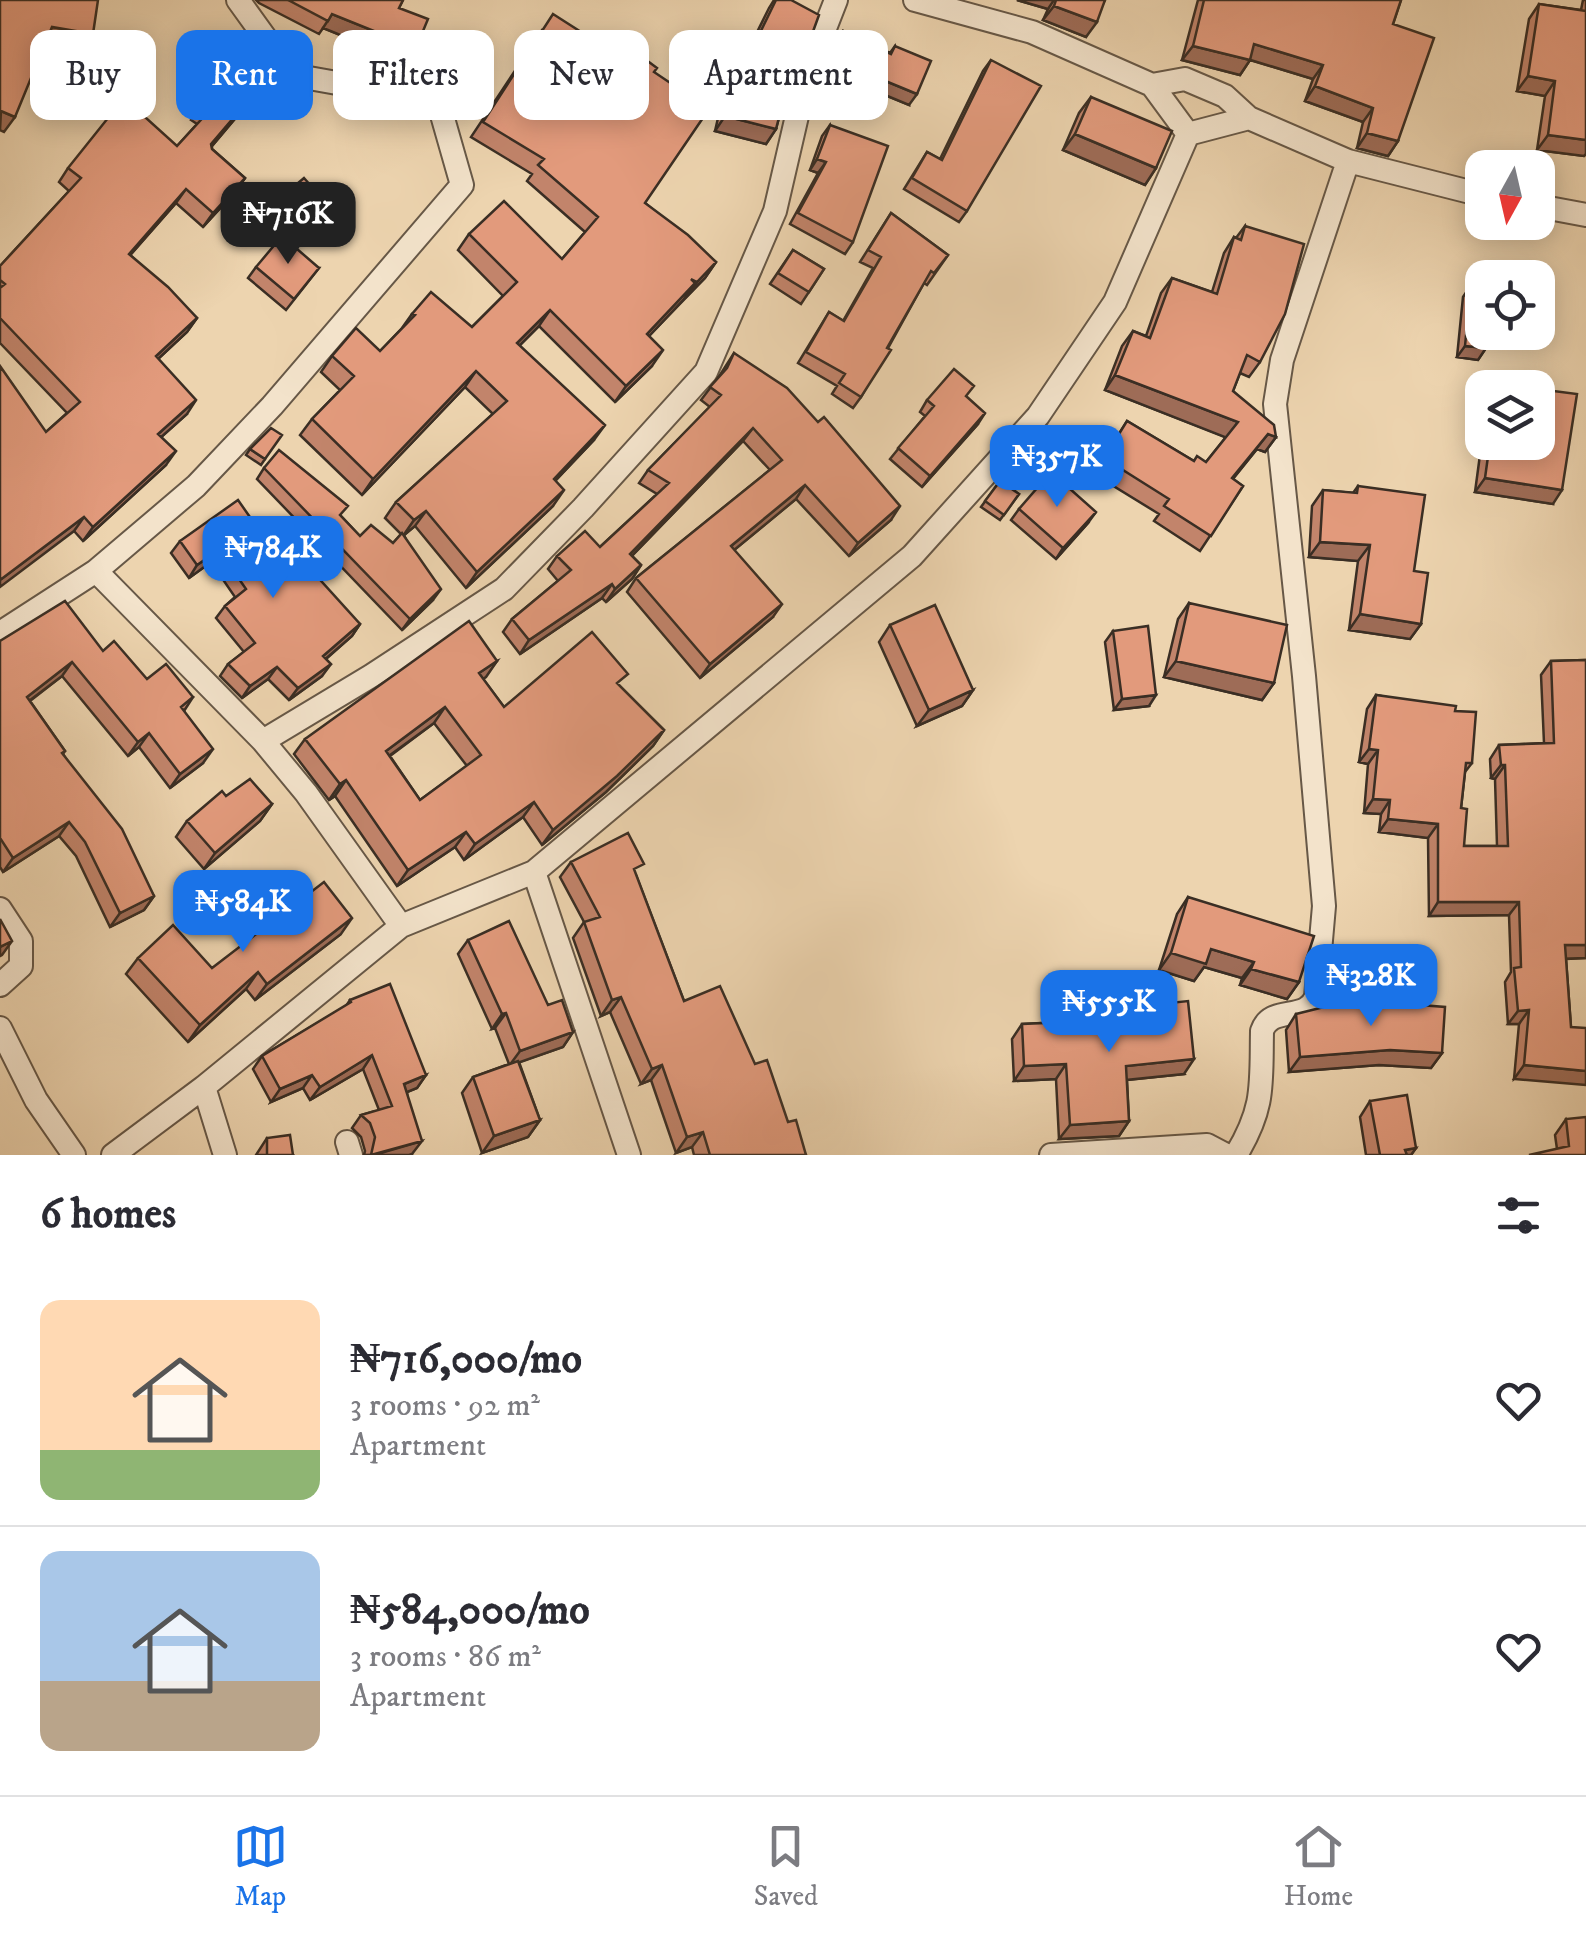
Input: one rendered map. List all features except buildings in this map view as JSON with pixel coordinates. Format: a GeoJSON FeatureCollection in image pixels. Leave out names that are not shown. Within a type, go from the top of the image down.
{"type":"FeatureCollection","features":[{"type":"Feature","properties":{"kind":"street"},"geometry":{"type":"LineString","coordinates":[[0,633],[96,570],[196,486],[272,406],[462,185],[438,101],[292,75],[238,0]]}},
{"type":"Feature","properties":{"kind":"street"},"geometry":{"type":"LineString","coordinates":[[262,741],[504,589],[706,372],[775,211],[806,77],[836,0]]}},
{"type":"Feature","properties":{"kind":"street"},"geometry":{"type":"LineString","coordinates":[[914,0],[1032,32],[1152,85],[1188,134]]}},
{"type":"Feature","properties":{"kind":"street"},"geometry":{"type":"LineString","coordinates":[[1152,85],[1185,80],[1225,96],[1249,118],[1348,161],[1465,191]]}},
{"type":"Feature","properties":{"kind":"street"},"geometry":{"type":"LineString","coordinates":[[1188,134],[1249,118]]}},
{"type":"Feature","properties":{"kind":"street"},"geometry":{"type":"LineString","coordinates":[[113,1155],[204,1087],[401,926],[534,872],[912,556],[1038,416],[1115,302],[1188,134]]}},
{"type":"Feature","properties":{"kind":"street"},"geometry":{"type":"LineString","coordinates":[[1236,1155],[1255,1124],[1265,1022],[1276,1015],[1304,1011],[1314,1005],[1316,998],[1324,906],[1275,404],[1282,360],[1348,161]]}},
{"type":"Feature","properties":{"kind":"street"},"geometry":{"type":"LineString","coordinates":[[1555,209],[1586,215]]}},
{"type":"Feature","properties":{"kind":"street"},"geometry":{"type":"LineString","coordinates":[[96,570],[262,741],[306,793],[401,926]]}},
{"type":"Feature","properties":{"kind":"street"},"geometry":{"type":"LineString","coordinates":[[534,872],[629,1155]]}},
{"type":"Feature","properties":{"kind":"street"},"geometry":{"type":"LineString","coordinates":[[0,909],[21,941],[21,966],[0,985]]}},
{"type":"Feature","properties":{"kind":"street"},"geometry":{"type":"LineString","coordinates":[[0,1028],[36,1100],[74,1155]]}},
{"type":"Feature","properties":{"kind":"street"},"geometry":{"type":"LineString","coordinates":[[204,1087],[225,1155]]}},
{"type":"Feature","properties":{"kind":"street"},"geometry":{"type":"LineString","coordinates":[[1051,1155],[1206,1145],[1226,1155]]}}]}
